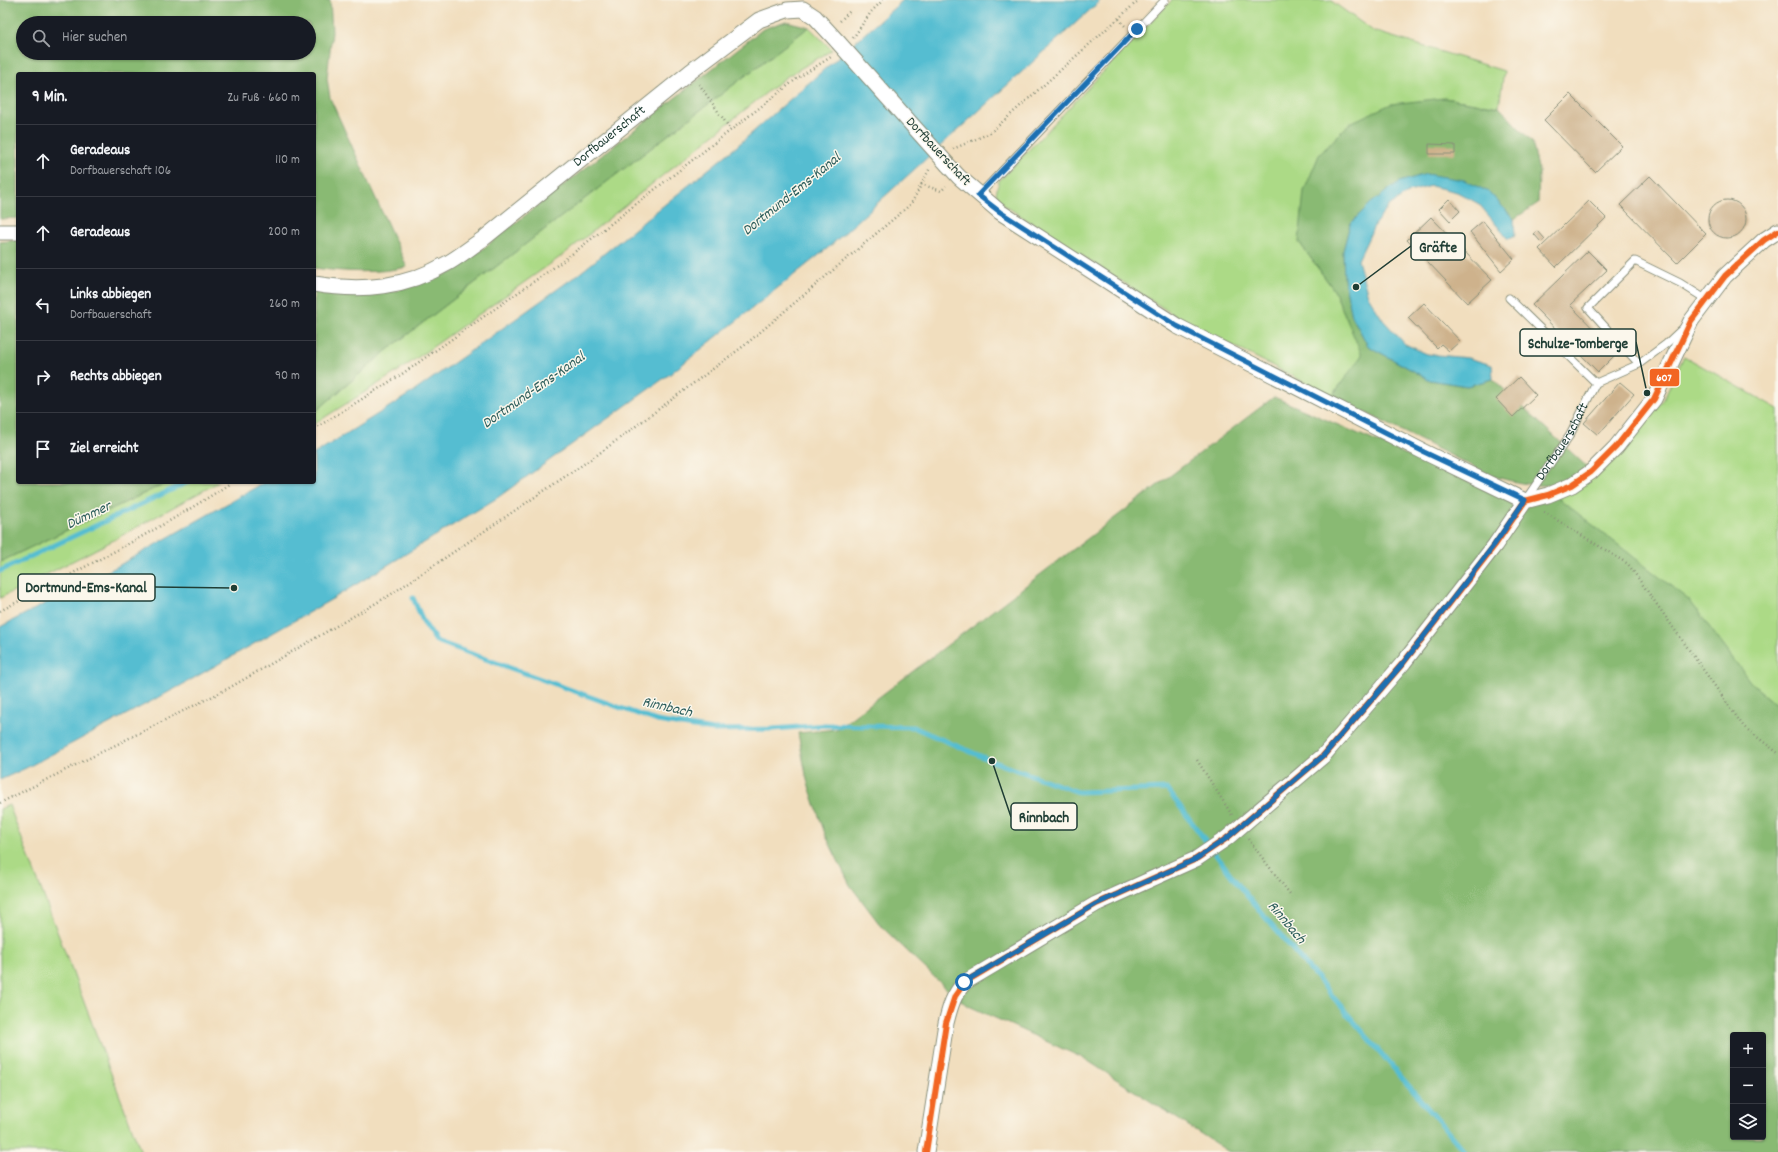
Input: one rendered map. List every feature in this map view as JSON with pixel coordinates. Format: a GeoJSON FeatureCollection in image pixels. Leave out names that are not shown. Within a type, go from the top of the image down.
{"type":"FeatureCollection","features":[{"type":"Feature","properties":{"kind":"street","name":"Dorfbauerschaft"},"geometry":{"type":"LineString","coordinates":[[316,284],[351,289],[393,285],[422,276],[448,263],[483,239],[690,72],[759,20],[787,10],[802,9],[815,17],[948,165],[978,195],[1000,212],[1177,326],[1417,448],[1525,500]]}},
{"type":"Feature","properties":{"kind":"street"},"geometry":{"type":"LineString","coordinates":[[926,1152],[950,1010],[956,991],[964,982],[1096,904],[1196,859],[1227,838],[1323,756],[1404,662],[1494,545],[1525,500],[1548,495],[1572,485],[1590,472],[1616,447],[1654,399],[1690,321],[1725,276],[1764,240],[1778,231]]}},
{"type":"Feature","properties":{"kind":"street"},"geometry":{"type":"LineString","coordinates":[[0,232],[16,232]]}},
{"type":"Feature","properties":{"kind":"lane"},"geometry":{"type":"LineString","coordinates":[[978,195],[1166,0]]}},
{"type":"Feature","properties":{"kind":"lane"},"geometry":{"type":"LineString","coordinates":[[1639,364],[1588,308],[1635,261],[1680,283],[1707,300]]}},
{"type":"Feature","properties":{"kind":"lane"},"geometry":{"type":"LineString","coordinates":[[1509,298],[1596,383],[1639,364],[1666,344],[1690,321]]}},
{"type":"Feature","properties":{"kind":"lane","name":"Dorfbauerschaft"},"geometry":{"type":"LineString","coordinates":[[1525,500],[1570,435],[1596,383]]}},
{"type":"Feature","properties":{"kind":"path"},"geometry":{"type":"LineString","coordinates":[[316,428],[402,374],[563,261],[841,46],[883,0]]}},
{"type":"Feature","properties":{"kind":"path"},"geometry":{"type":"LineString","coordinates":[[950,150],[990,133],[1139,0]]}},
{"type":"Feature","properties":{"kind":"path"},"geometry":{"type":"LineString","coordinates":[[690,72],[731,130]]}},
{"type":"Feature","properties":{"kind":"path"},"geometry":{"type":"LineString","coordinates":[[0,803],[229,688],[390,595],[597,455],[745,345],[911,204],[933,164]]}},
{"type":"Feature","properties":{"kind":"path"},"geometry":{"type":"LineString","coordinates":[[922,184],[941,191]]}},
{"type":"Feature","properties":{"kind":"path"},"geometry":{"type":"LineString","coordinates":[[0,611],[119,548],[208,498],[229,484]]}},
{"type":"Feature","properties":{"kind":"path"},"geometry":{"type":"LineString","coordinates":[[1525,500],[1628,564],[1744,727],[1778,753]]}},
{"type":"Feature","properties":{"kind":"green space"},"geometry":{"type":"Polygon","coordinates":[[[0,0],[330,0],[332,32],[327,78],[330,98],[407,267],[383,271],[360,272],[316,268],[316,72],[16,72],[16,218],[0,219],[0,0]]]}},
{"type":"Feature","properties":{"kind":"green space"},"geometry":{"type":"Polygon","coordinates":[[[1172,0],[1330,0],[1373,31],[1504,71],[1499,107],[1444,98],[1299,242],[1334,290],[1363,355],[1332,396],[1180,319],[1004,205],[996,194],[999,181],[1172,0]]]}},
{"type":"Feature","properties":{"kind":"green space"},"geometry":{"type":"Polygon","coordinates":[[[786,21],[809,27],[386,351],[316,411],[316,288],[395,291],[453,272],[763,29],[786,21]]]}},
{"type":"Feature","properties":{"kind":"green space"},"geometry":{"type":"Polygon","coordinates":[[[809,27],[832,50],[786,77],[563,255],[400,370],[316,423],[316,411],[386,351],[809,27]]]}},
{"type":"Feature","properties":{"kind":"green space"},"geometry":{"type":"Polygon","coordinates":[[[1444,98],[1499,107],[1532,142],[1539,172],[1538,203],[1514,219],[1489,192],[1426,174],[1350,224],[1343,251],[1344,279],[1352,316],[1368,346],[1430,380],[1467,386],[1493,379],[1587,467],[1574,478],[1560,483],[1550,485],[1530,484],[1492,476],[1332,396],[1362,355],[1334,290],[1299,242],[1304,191],[1319,155],[1350,123],[1391,104],[1444,98]]]}},
{"type":"Feature","properties":{"kind":"green space"},"geometry":{"type":"Polygon","coordinates":[[[16,240],[16,484],[164,484],[0,562],[0,242],[16,240]]]}},
{"type":"Feature","properties":{"kind":"green space"},"geometry":{"type":"Polygon","coordinates":[[[1684,356],[1778,409],[1778,706],[1752,684],[1557,497],[1621,452],[1664,399],[1684,356]]]}},
{"type":"Feature","properties":{"kind":"green space"},"geometry":{"type":"Polygon","coordinates":[[[1274,397],[1485,489],[1557,497],[1690,601],[1752,684],[1778,706],[1778,1152],[1229,1152],[1085,1059],[969,1006],[951,993],[881,926],[850,885],[825,834],[807,780],[798,733],[837,729],[1274,397]]]}},
{"type":"Feature","properties":{"kind":"green space"},"geometry":{"type":"Polygon","coordinates":[[[164,484],[215,484],[110,542],[0,598],[0,562],[164,484]]]}},
{"type":"Feature","properties":{"kind":"green space"},"geometry":{"type":"Polygon","coordinates":[[[9,805],[141,1152],[0,1152],[0,809],[9,805]]]}},
{"type":"Feature","properties":{"kind":"water"},"geometry":{"type":"Polygon","coordinates":[[[903,0],[1101,0],[829,247],[670,374],[497,498],[334,598],[180,686],[26,768],[0,780],[0,627],[118,566],[262,484],[316,484],[316,453],[416,390],[580,273],[736,147],[903,0]]]}},
{"type":"Feature","properties":{"kind":"water"},"geometry":{"type":"Polygon","coordinates":[[[1426,174],[1464,180],[1489,192],[1514,219],[1515,235],[1508,239],[1479,204],[1457,192],[1431,186],[1409,192],[1389,206],[1375,224],[1358,260],[1368,296],[1383,320],[1405,344],[1427,354],[1468,358],[1492,365],[1493,379],[1467,386],[1430,380],[1368,346],[1352,316],[1344,279],[1343,251],[1350,224],[1371,203],[1399,182],[1426,174]]]}},
{"type":"Feature","properties":{"kind":"building"},"geometry":{"type":"Polygon","coordinates":[[[1570,94],[1622,146],[1595,172],[1544,120],[1570,94]]]}},
{"type":"Feature","properties":{"kind":"building"},"geometry":{"type":"Polygon","coordinates":[[[1429,144],[1455,145],[1455,154],[1429,154],[1429,144]]]}},
{"type":"Feature","properties":{"kind":"building"},"geometry":{"type":"Polygon","coordinates":[[[1650,176],[1706,234],[1677,263],[1620,205],[1650,176]]]}},
{"type":"Feature","properties":{"kind":"building"},"geometry":{"type":"Polygon","coordinates":[[[1449,199],[1460,211],[1450,221],[1439,209],[1449,199]]]}},
{"type":"Feature","properties":{"kind":"building"},"geometry":{"type":"Polygon","coordinates":[[[1727,200],[1737,203],[1743,209],[1746,219],[1743,229],[1737,235],[1727,238],[1717,235],[1711,229],[1708,219],[1711,209],[1717,203],[1727,200]]]}},
{"type":"Feature","properties":{"kind":"building"},"geometry":{"type":"Polygon","coordinates":[[[1589,201],[1606,218],[1556,267],[1539,249],[1589,201]]]}},
{"type":"Feature","properties":{"kind":"building"},"geometry":{"type":"Polygon","coordinates":[[[1431,217],[1492,280],[1467,303],[1407,240],[1431,217]]]}},
{"type":"Feature","properties":{"kind":"building"},"geometry":{"type":"Polygon","coordinates":[[[1483,221],[1514,259],[1501,271],[1470,232],[1483,221]]]}},
{"type":"Feature","properties":{"kind":"building"},"geometry":{"type":"Polygon","coordinates":[[[1538,231],[1545,239],[1541,242],[1534,234],[1538,231]]]}},
{"type":"Feature","properties":{"kind":"building"},"geometry":{"type":"Polygon","coordinates":[[[1588,251],[1607,270],[1570,305],[1617,353],[1598,372],[1532,305],[1588,251]]]}},
{"type":"Feature","properties":{"kind":"building"},"geometry":{"type":"Polygon","coordinates":[[[1424,303],[1460,341],[1449,351],[1441,344],[1437,348],[1408,318],[1424,303]]]}},
{"type":"Feature","properties":{"kind":"building"},"geometry":{"type":"Polygon","coordinates":[[[1519,377],[1536,395],[1513,417],[1496,399],[1519,377]]]}},
{"type":"Feature","properties":{"kind":"building"},"geometry":{"type":"Polygon","coordinates":[[[1620,382],[1634,394],[1598,435],[1584,423],[1620,382]]]}},
{"type":"Feature","properties":{"kind":"waterway","name":"Dümmer"},"geometry":{"type":"LineString","coordinates":[[0,571],[184,484]]}},
{"type":"Feature","properties":{"kind":"waterway","name":"Rinnbach"},"geometry":{"type":"LineString","coordinates":[[413,598],[424,623],[436,641],[657,721],[713,730],[773,729],[826,725],[913,727],[992,761],[1078,792],[1167,789],[1243,891],[1465,1152]]}},
{"type":"Feature","properties":{"kind":"transit line","name":"607"},"geometry":{"type":"LineString","coordinates":[[926,1152],[946,1023],[955,996],[965,982],[1096,904],[1196,859],[1227,838],[1323,756],[1404,662],[1495,545],[1525,501],[1548,495],[1572,485],[1591,472],[1616,447],[1654,399],[1691,321],[1725,276],[1764,240],[1778,231]]}},
{"type":"Feature","properties":{"kind":"place","name":"Gräfte"},"geometry":{"type":"Point","coordinates":[1356,287]}},
{"type":"Feature","properties":{"kind":"place","name":"Schulze-Tomberge"},"geometry":{"type":"Point","coordinates":[1647,393]}},
{"type":"Feature","properties":{"kind":"place","name":"Dortmund-Ems-Kanal"},"geometry":{"type":"Point","coordinates":[234,588]}},
{"type":"Feature","properties":{"kind":"place","name":"Rinnbach"},"geometry":{"type":"Point","coordinates":[992,761]}},
{"type":"Feature","properties":{"kind":"route"},"geometry":{"type":"LineString","coordinates":[[964,982],[1096,904],[1196,859],[1227,838],[1323,756],[1404,662],[1494,545],[1525,500],[1424,452],[1177,326],[1000,212],[978,195],[1137,29]]}}]}
